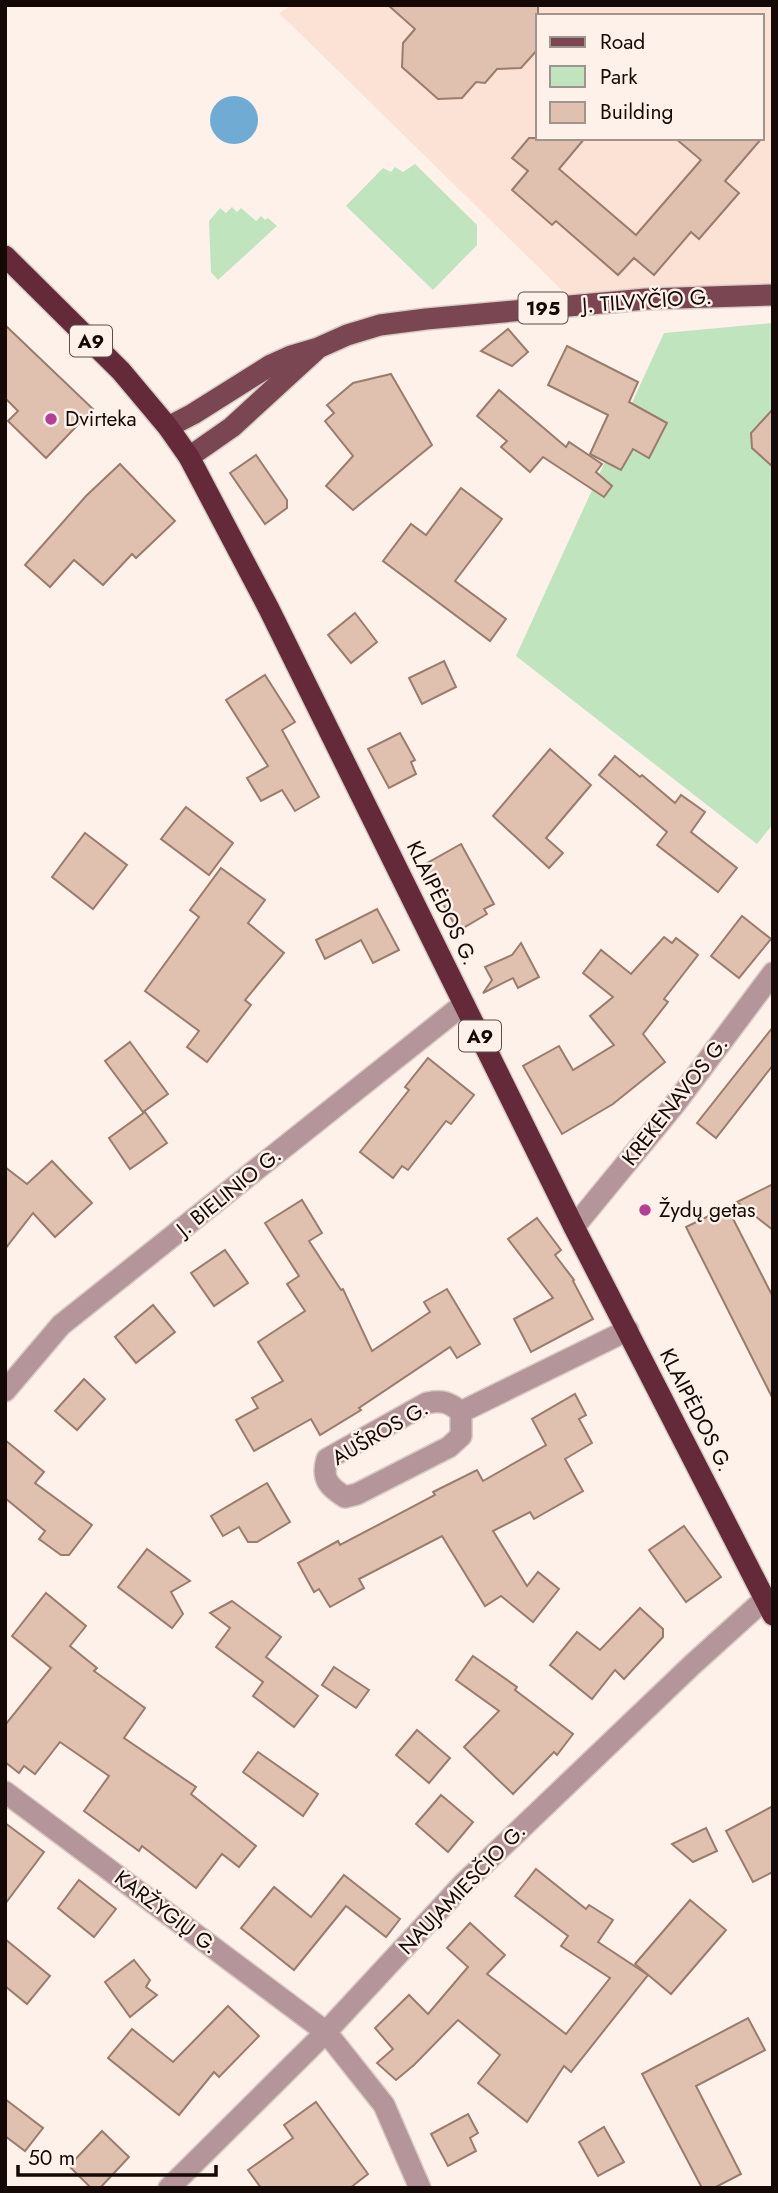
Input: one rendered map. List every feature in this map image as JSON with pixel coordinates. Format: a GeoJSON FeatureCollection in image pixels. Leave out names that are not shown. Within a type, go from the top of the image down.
{"type":"FeatureCollection","features":[{"type":"Feature","properties":{"kind":"highway","name":"KLAIPĖDOS G."},"geometry":{"type":"LineString","coordinates":[[5,256],[121,371],[168,426],[190,457],[269,609],[575,1227],[769,1607]]}},
{"type":"Feature","properties":{"kind":"main road","name":"J. TILVYČIO G."},"geometry":{"type":"LineString","coordinates":[[318,348],[347,335],[380,325],[426,319],[646,299],[773,295]]}},
{"type":"Feature","properties":{"kind":"main road","name":"195"},"geometry":{"type":"LineString","coordinates":[[168,426],[193,414],[271,365],[318,348]]}},
{"type":"Feature","properties":{"kind":"main road"},"geometry":{"type":"LineString","coordinates":[[190,457],[232,427],[318,348]]}},
{"type":"Feature","properties":{"kind":"street","name":"KREKENAVOS G."},"geometry":{"type":"LineString","coordinates":[[575,1227],[675,1104],[773,973]]}},
{"type":"Feature","properties":{"kind":"street","name":"J. BIELINIO G."},"geometry":{"type":"LineString","coordinates":[[5,1391],[61,1325],[464,1004]]}},
{"type":"Feature","properties":{"kind":"street","name":"AUŠROS G."},"geometry":{"type":"LineString","coordinates":[[461,1412],[628,1330]]}},
{"type":"Feature","properties":{"kind":"street","name":"AUŠROS G."},"geometry":{"type":"LineString","coordinates":[[450,1402],[461,1412],[461,1436],[449,1447],[357,1494],[345,1497],[327,1482],[324,1470],[327,1459],[427,1403],[450,1402]]}},
{"type":"Feature","properties":{"kind":"street","name":"NAUJAMIESČIO G."},"geometry":{"type":"LineString","coordinates":[[169,2188],[326,2032],[465,1882],[692,1665],[769,1607]]}},
{"type":"Feature","properties":{"kind":"street","name":"KARŽYGIŲ G."},"geometry":{"type":"LineString","coordinates":[[5,1792],[326,2032],[384,2105],[420,2188]]}},
{"type":"Feature","properties":{"kind":"shaded area"},"geometry":{"type":"Polygon","coordinates":[[[293,5],[773,5],[773,295],[577,305],[279,13],[293,5]]]}},
{"type":"Feature","properties":{"kind":"green space"},"geometry":{"type":"Polygon","coordinates":[[[415,164],[477,225],[477,245],[433,290],[346,206],[383,168],[391,172],[395,167],[403,172],[415,164]]]}},
{"type":"Feature","properties":{"kind":"green space"},"geometry":{"type":"Polygon","coordinates":[[[232,207],[237,212],[241,208],[256,221],[261,216],[265,220],[268,218],[277,226],[218,280],[211,272],[209,221],[220,208],[226,213],[232,207]]]}},
{"type":"Feature","properties":{"kind":"green space"},"geometry":{"type":"Polygon","coordinates":[[[773,323],[773,824],[757,844],[516,656],[664,333],[773,323]]]}},
{"type":"Feature","properties":{"kind":"water"},"geometry":{"type":"Polygon","coordinates":[[[234,96],[251,103],[258,120],[251,137],[234,144],[217,137],[210,120],[217,103],[234,96]]]}},
{"type":"Feature","properties":{"kind":"building"},"geometry":{"type":"Polygon","coordinates":[[[388,5],[538,5],[536,51],[521,68],[497,69],[485,83],[476,82],[462,98],[438,99],[402,67],[403,43],[415,29],[388,5]]]}},
{"type":"Feature","properties":{"kind":"building"},"geometry":{"type":"Polygon","coordinates":[[[529,138],[583,140],[559,169],[636,235],[701,160],[677,140],[760,140],[725,181],[739,193],[699,239],[691,232],[654,275],[634,258],[618,275],[556,221],[552,225],[512,190],[528,171],[512,158],[529,138]]]}},
{"type":"Feature","properties":{"kind":"building"},"geometry":{"type":"Polygon","coordinates":[[[5,325],[93,409],[46,458],[8,421],[18,411],[5,398],[5,325]]]}},
{"type":"Feature","properties":{"kind":"building"},"geometry":{"type":"Polygon","coordinates":[[[508,329],[528,352],[512,366],[481,351],[508,329]]]}},
{"type":"Feature","properties":{"kind":"building"},"geometry":{"type":"Polygon","coordinates":[[[567,346],[638,382],[629,402],[667,423],[649,458],[633,449],[621,470],[590,454],[608,415],[548,385],[567,346]]]}},
{"type":"Feature","properties":{"kind":"building"},"geometry":{"type":"Polygon","coordinates":[[[391,374],[432,445],[353,510],[326,486],[353,456],[325,421],[334,413],[327,405],[353,383],[391,374]]]}},
{"type":"Feature","properties":{"kind":"building"},"geometry":{"type":"Polygon","coordinates":[[[499,390],[566,447],[569,442],[602,464],[596,472],[612,486],[604,497],[543,457],[530,472],[501,447],[507,441],[477,416],[499,390]]]}},
{"type":"Feature","properties":{"kind":"building"},"geometry":{"type":"Polygon","coordinates":[[[773,409],[773,467],[752,448],[751,433],[773,409]]]}},
{"type":"Feature","properties":{"kind":"building"},"geometry":{"type":"Polygon","coordinates":[[[256,455],[287,500],[287,508],[265,524],[230,473],[256,455]]]}},
{"type":"Feature","properties":{"kind":"building"},"geometry":{"type":"Polygon","coordinates":[[[120,464],[175,521],[136,558],[132,554],[103,585],[74,560],[50,587],[25,565],[86,496],[120,464]]]}},
{"type":"Feature","properties":{"kind":"building"},"geometry":{"type":"Polygon","coordinates":[[[461,488],[502,519],[455,581],[506,619],[490,641],[383,561],[411,524],[426,535],[461,488]]]}},
{"type":"Feature","properties":{"kind":"building"},"geometry":{"type":"Polygon","coordinates":[[[355,613],[377,642],[351,663],[328,635],[355,613]]]}},
{"type":"Feature","properties":{"kind":"building"},"geometry":{"type":"Polygon","coordinates":[[[444,661],[456,687],[422,704],[409,678],[444,661]]]}},
{"type":"Feature","properties":{"kind":"building"},"geometry":{"type":"Polygon","coordinates":[[[265,675],[295,722],[282,730],[319,797],[295,811],[282,790],[261,801],[247,778],[268,766],[226,700],[265,675]]]}},
{"type":"Feature","properties":{"kind":"building"},"geometry":{"type":"Polygon","coordinates":[[[400,733],[415,760],[411,762],[416,774],[389,788],[368,749],[400,733]]]}},
{"type":"Feature","properties":{"kind":"building"},"geometry":{"type":"Polygon","coordinates":[[[550,749],[591,785],[546,838],[563,853],[549,868],[493,816],[550,749]]]}},
{"type":"Feature","properties":{"kind":"building"},"geometry":{"type":"Polygon","coordinates":[[[615,756],[675,803],[681,795],[705,812],[691,832],[737,868],[718,892],[657,845],[667,832],[599,775],[615,756]]]}},
{"type":"Feature","properties":{"kind":"building"},"geometry":{"type":"Polygon","coordinates":[[[186,807],[233,843],[209,875],[161,839],[186,807]]]}},
{"type":"Feature","properties":{"kind":"building"},"geometry":{"type":"Polygon","coordinates":[[[85,833],[127,865],[93,909],[52,877],[85,833]]]}},
{"type":"Feature","properties":{"kind":"building"},"geometry":{"type":"Polygon","coordinates":[[[461,844],[494,904],[484,909],[487,914],[458,931],[422,866],[461,844]]]}},
{"type":"Feature","properties":{"kind":"building"},"geometry":{"type":"Polygon","coordinates":[[[221,868],[265,900],[248,923],[284,953],[245,1000],[251,1005],[207,1062],[187,1047],[199,1031],[145,991],[199,917],[190,910],[221,868]]]}},
{"type":"Feature","properties":{"kind":"building"},"geometry":{"type":"Polygon","coordinates":[[[377,909],[399,950],[373,963],[361,940],[325,959],[316,940],[377,909]]]}},
{"type":"Feature","properties":{"kind":"building"},"geometry":{"type":"Polygon","coordinates":[[[742,916],[771,939],[739,978],[711,956],[742,916]]]}},
{"type":"Feature","properties":{"kind":"building"},"geometry":{"type":"Polygon","coordinates":[[[664,937],[672,943],[676,938],[698,955],[664,999],[668,1002],[643,1034],[665,1062],[613,1104],[562,1134],[523,1066],[559,1046],[573,1070],[614,1045],[590,1016],[613,997],[583,973],[601,950],[631,974],[664,937]]]}},
{"type":"Feature","properties":{"kind":"building"},"geometry":{"type":"Polygon","coordinates":[[[521,943],[539,977],[518,988],[513,978],[483,993],[492,980],[485,967],[512,955],[521,943]]]}},
{"type":"Feature","properties":{"kind":"building"},"geometry":{"type":"Polygon","coordinates":[[[773,1027],[773,1065],[716,1138],[697,1123],[773,1027]]]}},
{"type":"Feature","properties":{"kind":"building"},"geometry":{"type":"Polygon","coordinates":[[[130,1042],[168,1094],[143,1112],[105,1061],[130,1042]]]}},
{"type":"Feature","properties":{"kind":"building"},"geometry":{"type":"Polygon","coordinates":[[[428,1058],[474,1095],[451,1124],[446,1121],[408,1170],[402,1166],[393,1178],[360,1152],[409,1090],[405,1087],[428,1058]]]}},
{"type":"Feature","properties":{"kind":"building"},"geometry":{"type":"Polygon","coordinates":[[[145,1112],[167,1143],[130,1169],[109,1138],[145,1112]]]}},
{"type":"Feature","properties":{"kind":"building"},"geometry":{"type":"Polygon","coordinates":[[[52,1161],[92,1203],[55,1237],[33,1213],[5,1249],[5,1167],[27,1184],[52,1161]]]}},
{"type":"Feature","properties":{"kind":"building"},"geometry":{"type":"Polygon","coordinates":[[[773,1184],[773,1230],[737,1202],[773,1184]]]}},
{"type":"Feature","properties":{"kind":"building"},"geometry":{"type":"Polygon","coordinates":[[[302,1200],[322,1233],[309,1241],[341,1290],[343,1289],[372,1351],[430,1312],[424,1302],[447,1289],[480,1344],[457,1358],[450,1347],[359,1408],[361,1410],[320,1435],[311,1419],[254,1451],[236,1420],[258,1408],[252,1398],[283,1381],[258,1342],[305,1311],[287,1284],[299,1276],[265,1223],[302,1200]]]}},
{"type":"Feature","properties":{"kind":"building"},"geometry":{"type":"Polygon","coordinates":[[[727,1207],[773,1297],[773,1399],[686,1227],[727,1207]]]}},
{"type":"Feature","properties":{"kind":"building"},"geometry":{"type":"Polygon","coordinates":[[[537,1218],[561,1250],[555,1255],[574,1280],[593,1319],[531,1352],[514,1319],[553,1298],[508,1239],[537,1218]]]}},
{"type":"Feature","properties":{"kind":"building"},"geometry":{"type":"Polygon","coordinates":[[[225,1250],[248,1283],[214,1306],[191,1273],[225,1250]]]}},
{"type":"Feature","properties":{"kind":"building"},"geometry":{"type":"Polygon","coordinates":[[[153,1305],[175,1332],[136,1363],[115,1337],[153,1305]]]}},
{"type":"Feature","properties":{"kind":"building"},"geometry":{"type":"Polygon","coordinates":[[[84,1379],[105,1399],[77,1430],[55,1411],[84,1379]]]}},
{"type":"Feature","properties":{"kind":"building"},"geometry":{"type":"Polygon","coordinates":[[[575,1394],[586,1415],[579,1419],[592,1443],[565,1459],[583,1491],[534,1519],[530,1512],[493,1531],[527,1586],[538,1572],[559,1589],[533,1622],[501,1596],[485,1606],[442,1536],[359,1579],[364,1588],[330,1607],[319,1589],[314,1592],[298,1563],[338,1541],[340,1545],[477,1470],[483,1481],[546,1445],[532,1419],[575,1394]]]}},
{"type":"Feature","properties":{"kind":"building"},"geometry":{"type":"Polygon","coordinates":[[[5,1440],[44,1472],[35,1483],[92,1525],[69,1555],[61,1555],[39,1539],[45,1531],[5,1498],[5,1440]]]}},
{"type":"Feature","properties":{"kind":"building"},"geometry":{"type":"Polygon","coordinates":[[[267,1483],[290,1522],[257,1542],[248,1542],[239,1527],[223,1536],[211,1516],[267,1483]]]}},
{"type":"Feature","properties":{"kind":"building"},"geometry":{"type":"Polygon","coordinates":[[[684,1526],[721,1577],[686,1602],[649,1550],[684,1526]]]}},
{"type":"Feature","properties":{"kind":"building"},"geometry":{"type":"Polygon","coordinates":[[[147,1549],[190,1581],[171,1592],[183,1614],[172,1628],[118,1587],[147,1549]]]}},
{"type":"Feature","properties":{"kind":"building"},"geometry":{"type":"Polygon","coordinates":[[[46,1593],[86,1626],[70,1646],[97,1668],[94,1671],[145,1708],[124,1738],[196,1787],[191,1794],[256,1846],[239,1867],[222,1854],[196,1888],[142,1846],[139,1851],[84,1811],[109,1776],[60,1742],[35,1774],[24,1766],[19,1773],[5,1762],[5,1725],[51,1668],[12,1636],[46,1593]]]}},
{"type":"Feature","properties":{"kind":"building"},"geometry":{"type":"Polygon","coordinates":[[[232,1601],[281,1637],[266,1657],[318,1696],[294,1727],[253,1696],[263,1682],[216,1647],[230,1628],[210,1613],[232,1601]]]}},
{"type":"Feature","properties":{"kind":"building"},"geometry":{"type":"Polygon","coordinates":[[[640,1608],[663,1629],[663,1637],[624,1679],[615,1670],[592,1699],[550,1665],[577,1632],[600,1650],[640,1608]]]}},
{"type":"Feature","properties":{"kind":"building"},"geometry":{"type":"Polygon","coordinates":[[[473,1656],[517,1687],[515,1690],[573,1734],[557,1755],[554,1752],[513,1794],[464,1747],[499,1711],[456,1680],[473,1656]]]}},
{"type":"Feature","properties":{"kind":"building"},"geometry":{"type":"Polygon","coordinates":[[[334,1667],[369,1690],[356,1708],[322,1685],[334,1667]]]}},
{"type":"Feature","properties":{"kind":"building"},"geometry":{"type":"Polygon","coordinates":[[[417,1730],[450,1758],[429,1783],[396,1755],[417,1730]]]}},
{"type":"Feature","properties":{"kind":"building"},"geometry":{"type":"Polygon","coordinates":[[[258,1752],[318,1794],[303,1816],[243,1772],[258,1752]]]}},
{"type":"Feature","properties":{"kind":"building"},"geometry":{"type":"Polygon","coordinates":[[[441,1795],[473,1822],[448,1852],[416,1824],[441,1795]]]}},
{"type":"Feature","properties":{"kind":"building"},"geometry":{"type":"Polygon","coordinates":[[[773,1806],[773,1872],[753,1882],[726,1831],[773,1806]]]}},
{"type":"Feature","properties":{"kind":"building"},"geometry":{"type":"Polygon","coordinates":[[[5,1823],[44,1852],[5,1904],[5,1823]]]}},
{"type":"Feature","properties":{"kind":"building"},"geometry":{"type":"Polygon","coordinates":[[[706,1828],[717,1851],[693,1862],[672,1844],[706,1828]]]}},
{"type":"Feature","properties":{"kind":"building"},"geometry":{"type":"Polygon","coordinates":[[[536,1869],[586,1909],[589,1905],[613,1920],[598,1942],[648,1975],[571,2072],[564,2066],[527,2122],[478,2083],[500,2055],[458,2020],[396,2080],[377,2063],[393,2049],[375,2028],[409,1995],[428,2014],[468,1967],[447,1948],[470,1923],[505,1955],[487,1974],[566,2034],[610,1978],[561,1946],[568,1936],[515,1896],[536,1869]]]}},
{"type":"Feature","properties":{"kind":"building"},"geometry":{"type":"Polygon","coordinates":[[[344,1875],[400,1919],[386,1937],[346,1906],[294,1970],[241,1928],[274,1887],[311,1917],[344,1875]]]}},
{"type":"Feature","properties":{"kind":"building"},"geometry":{"type":"Polygon","coordinates":[[[79,1880],[116,1909],[94,1937],[58,1908],[79,1880]]]}},
{"type":"Feature","properties":{"kind":"building"},"geometry":{"type":"Polygon","coordinates":[[[690,1900],[726,1930],[671,1994],[635,1964],[690,1900]]]}},
{"type":"Feature","properties":{"kind":"building"},"geometry":{"type":"Polygon","coordinates":[[[5,1939],[50,1976],[27,2004],[5,1986],[5,1939]]]}},
{"type":"Feature","properties":{"kind":"building"},"geometry":{"type":"Polygon","coordinates":[[[134,1960],[150,1980],[146,1987],[157,1995],[130,2017],[105,1982],[134,1960]]]}},
{"type":"Feature","properties":{"kind":"building"},"geometry":{"type":"Polygon","coordinates":[[[228,2006],[259,2036],[219,2077],[214,2072],[179,2115],[108,2058],[132,2029],[173,2062],[228,2006]]]}},
{"type":"Feature","properties":{"kind":"building"},"geometry":{"type":"Polygon","coordinates":[[[748,2018],[765,2050],[696,2086],[741,2174],[714,2188],[702,2188],[642,2074],[748,2018]]]}},
{"type":"Feature","properties":{"kind":"building"},"geometry":{"type":"Polygon","coordinates":[[[5,2099],[43,2128],[25,2151],[5,2136],[5,2099]]]}},
{"type":"Feature","properties":{"kind":"building"},"geometry":{"type":"Polygon","coordinates":[[[316,2102],[368,2174],[350,2188],[261,2188],[248,2170],[293,2138],[284,2125],[316,2102]]]}},
{"type":"Feature","properties":{"kind":"building"},"geometry":{"type":"Polygon","coordinates":[[[468,2114],[478,2133],[470,2138],[476,2151],[448,2166],[431,2134],[468,2114]]]}},
{"type":"Feature","properties":{"kind":"building"},"geometry":{"type":"Polygon","coordinates":[[[604,2127],[624,2162],[598,2176],[579,2142],[604,2127]]]}},
{"type":"Feature","properties":{"kind":"building"},"geometry":{"type":"Polygon","coordinates":[[[102,2131],[129,2157],[100,2188],[91,2188],[69,2166],[102,2131]]]}},
{"type":"Feature","properties":{"kind":"place","name":"Dvirteka"},"geometry":{"type":"Point","coordinates":[51,419]}},
{"type":"Feature","properties":{"kind":"place","name":"Žydų getas"},"geometry":{"type":"Point","coordinates":[645,1210]}}]}
